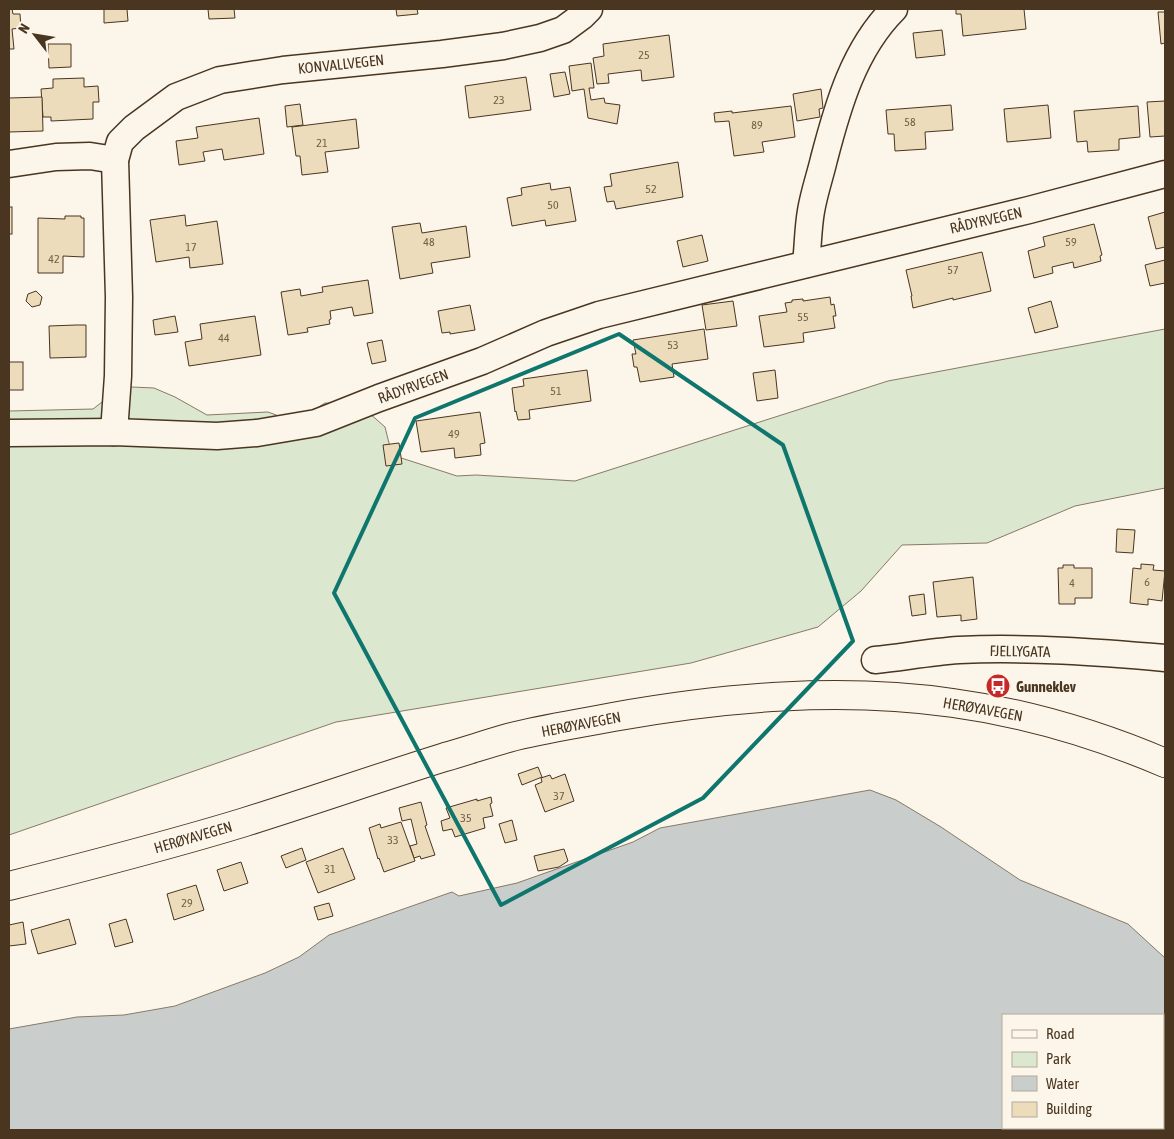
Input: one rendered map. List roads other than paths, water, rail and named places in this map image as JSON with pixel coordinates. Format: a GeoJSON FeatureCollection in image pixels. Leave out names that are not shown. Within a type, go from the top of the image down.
{"type":"FeatureCollection","features":[{"type":"Feature","properties":{"kind":"highway","name":"HERØYAVEGEN"},"geometry":{"type":"LineString","coordinates":[[9,886],[248,821],[508,738],[635,714],[742,699],[855,695],[954,703],[1052,723],[1105,739],[1165,763]]}},
{"type":"Feature","properties":{"kind":"street","name":"KONVALLVEGEN"},"geometry":{"type":"LineString","coordinates":[[114,432],[118,376],[119,297],[115,160],[120,142],[134,128],[176,98],[220,80],[283,70],[503,46],[540,38],[563,30],[589,9]]}},
{"type":"Feature","properties":{"kind":"street"},"geometry":{"type":"LineString","coordinates":[[806,264],[811,211],[830,136],[846,86],[866,44],[882,21],[894,9]]}},
{"type":"Feature","properties":{"kind":"street"},"geometry":{"type":"LineString","coordinates":[[9,164],[56,157],[90,156],[115,160]]}},
{"type":"Feature","properties":{"kind":"street","name":"RÅDYRVEGEN"},"geometry":{"type":"LineString","coordinates":[[9,432],[114,432],[217,436],[256,434],[316,423],[482,361],[546,333],[599,315],[1028,210],[1165,174]]}},
{"type":"Feature","properties":{"kind":"street","name":"FJELLYGATA"},"geometry":{"type":"LineString","coordinates":[[875,660],[958,650],[1116,653],[1165,658]]}},
{"type":"Feature","properties":{"kind":"water"},"geometry":{"type":"Polygon","coordinates":[[[870,790],[896,800],[941,827],[1020,880],[1128,924],[1165,958],[1165,1130],[9,1130],[9,1029],[77,1017],[124,1015],[175,1006],[265,973],[299,957],[329,935],[452,892],[459,896],[517,883],[633,842],[660,828],[870,790]]]}},
{"type":"Feature","properties":{"kind":"place","name":"Gunneklev"},"geometry":{"type":"Point","coordinates":[998,686]}}]}
